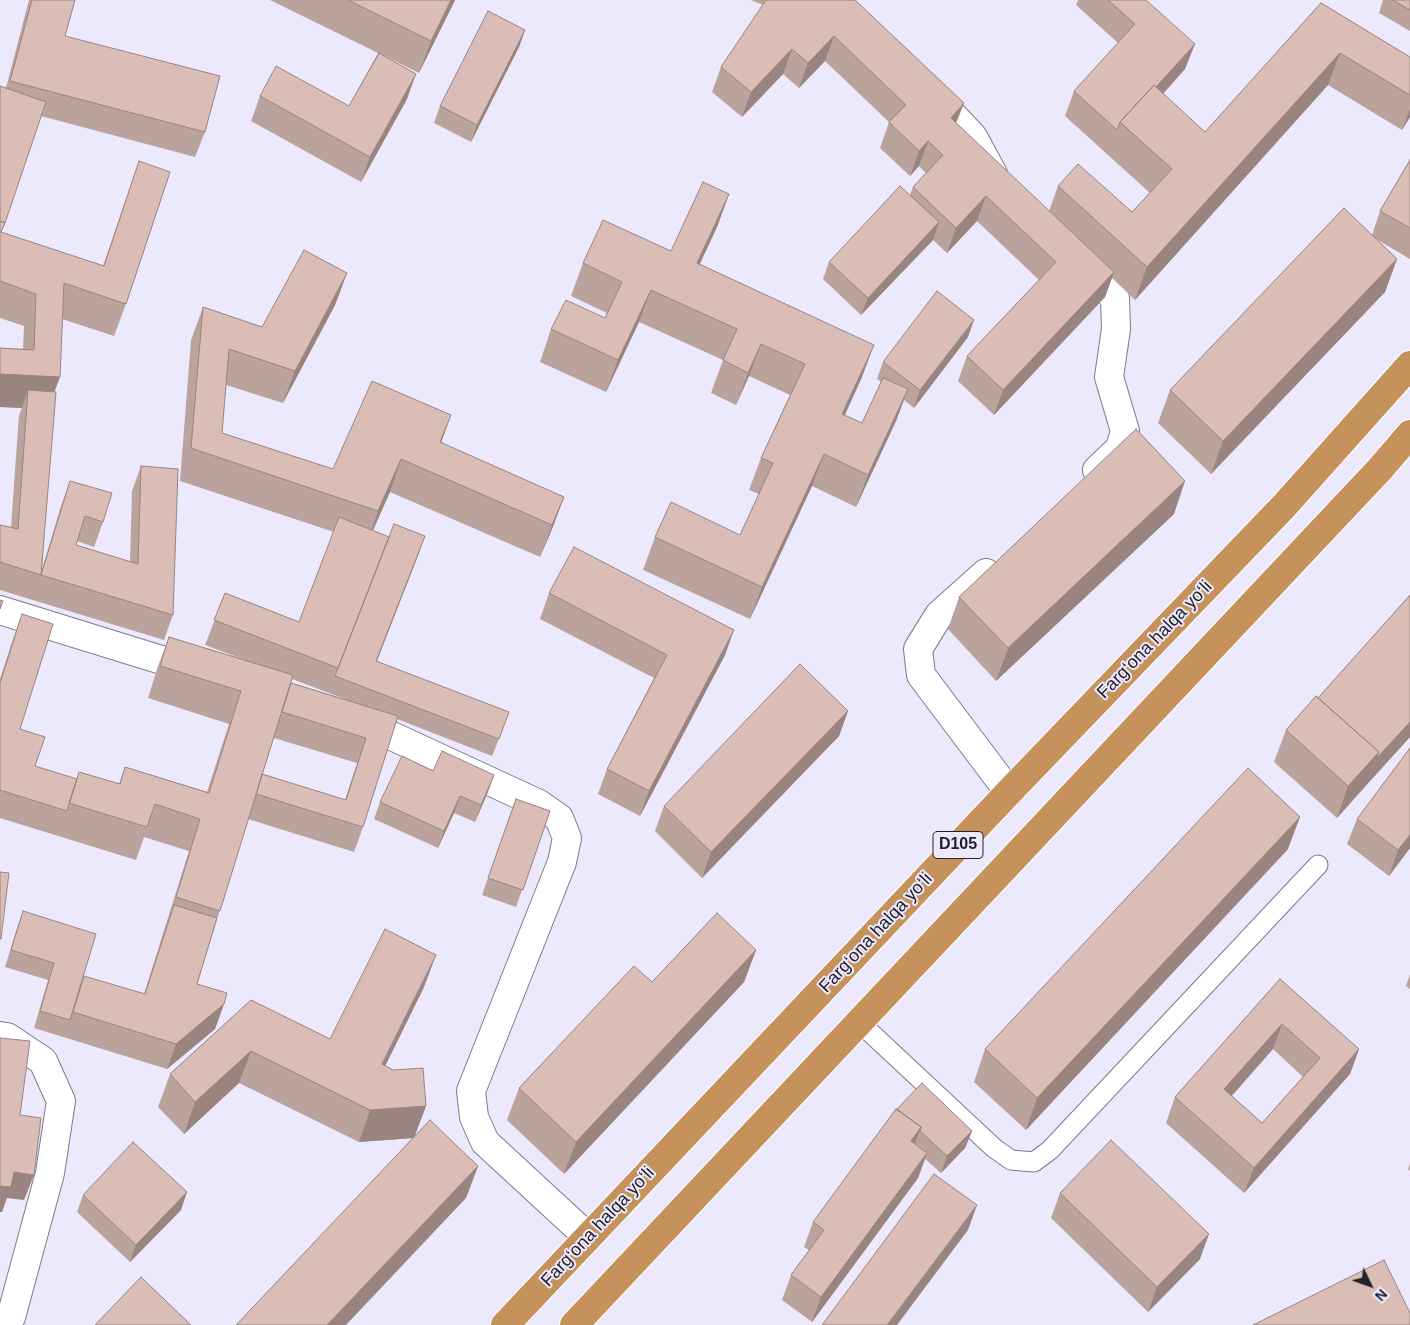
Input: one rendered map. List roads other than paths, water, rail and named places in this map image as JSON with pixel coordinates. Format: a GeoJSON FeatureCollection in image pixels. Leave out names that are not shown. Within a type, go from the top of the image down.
{"type":"FeatureCollection","features":[{"type":"Feature","properties":{"kind":"highway","name":"Farg‘ona halqa yo‘li"},"geometry":{"type":"LineString","coordinates":[[506,1325],[1008,792],[1284,506],[1410,365]]}},
{"type":"Feature","properties":{"kind":"highway","name":"D105"},"geometry":{"type":"LineString","coordinates":[[574,1325],[1380,469],[1410,434]]}},
{"type":"Feature","properties":{"kind":"street"},"geometry":{"type":"LineString","coordinates":[[914,74],[973,137],[994,176],[1008,189]]}},
{"type":"Feature","properties":{"kind":"street"},"geometry":{"type":"LineString","coordinates":[[1061,244],[1114,298],[1116,329],[1109,377],[1125,430],[1120,448],[1079,487]]}},
{"type":"Feature","properties":{"kind":"street"},"geometry":{"type":"LineString","coordinates":[[1002,558],[939,615],[918,648],[921,675],[1008,792]]}},
{"type":"Feature","properties":{"kind":"street"},"geometry":{"type":"LineString","coordinates":[[0,610],[221,679]]}},
{"type":"Feature","properties":{"kind":"street"},"geometry":{"type":"LineString","coordinates":[[335,717],[392,736],[539,804],[559,818],[566,838],[562,862],[472,1091],[474,1117],[485,1142],[588,1237]]}},
{"type":"Feature","properties":{"kind":"street"},"geometry":{"type":"LineString","coordinates":[[0,1036],[8,1038],[43,1061],[61,1101],[50,1173],[11,1317],[7,1325]]}},
{"type":"Feature","properties":{"kind":"lane"},"geometry":{"type":"LineString","coordinates":[[859,1022],[994,1148],[1011,1160],[1034,1162],[1050,1150],[1318,865]]}}]}
